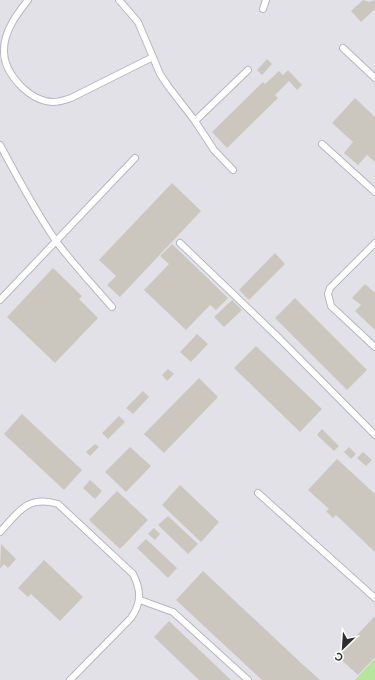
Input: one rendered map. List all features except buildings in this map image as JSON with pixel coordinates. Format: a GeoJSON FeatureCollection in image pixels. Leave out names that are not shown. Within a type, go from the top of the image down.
{"type":"FeatureCollection","features":[{"type":"Feature","properties":{"kind":"lane"},"geometry":{"type":"LineString","coordinates":[[28,0],[9,28],[4,50],[5,60],[10,72],[18,82],[34,96],[53,102],[67,100],[153,58]]}},
{"type":"Feature","properties":{"kind":"lane"},"geometry":{"type":"LineString","coordinates":[[119,0],[138,22],[153,58],[168,86],[195,121],[214,150],[233,170]]}},
{"type":"Feature","properties":{"kind":"lane"},"geometry":{"type":"LineString","coordinates":[[263,9],[266,0]]}},
{"type":"Feature","properties":{"kind":"lane"},"geometry":{"type":"LineString","coordinates":[[343,48],[375,78]]}},
{"type":"Feature","properties":{"kind":"lane"},"geometry":{"type":"LineString","coordinates":[[195,121],[248,70]]}},
{"type":"Feature","properties":{"kind":"lane"},"geometry":{"type":"LineString","coordinates":[[322,144],[375,192]]}},
{"type":"Feature","properties":{"kind":"lane"},"geometry":{"type":"LineString","coordinates":[[0,145],[39,215],[56,241],[112,306]]}},
{"type":"Feature","properties":{"kind":"lane"},"geometry":{"type":"LineString","coordinates":[[0,300],[135,158]]}},
{"type":"Feature","properties":{"kind":"lane"},"geometry":{"type":"LineString","coordinates":[[180,243],[280,339],[375,436]]}},
{"type":"Feature","properties":{"kind":"lane"},"geometry":{"type":"LineString","coordinates":[[375,243],[330,288],[328,294],[331,306],[375,347]]}},
{"type":"Feature","properties":{"kind":"lane"},"geometry":{"type":"LineString","coordinates":[[258,493],[375,598]]}},
{"type":"Feature","properties":{"kind":"lane"},"geometry":{"type":"LineString","coordinates":[[0,532],[20,510],[33,502],[45,500],[58,504],[133,574],[139,586],[140,600],[138,608],[131,618],[70,680]]}},
{"type":"Feature","properties":{"kind":"lane"},"geometry":{"type":"LineString","coordinates":[[140,600],[172,612],[248,680]]}},
{"type":"Feature","properties":{"kind":"shaded area"},"geometry":{"type":"Polygon","coordinates":[[[0,0],[375,0],[375,680],[0,680],[0,0]]]}},
{"type":"Feature","properties":{"kind":"green space"},"geometry":{"type":"Polygon","coordinates":[[[375,658],[375,680],[355,680],[375,658]]]}}]}
